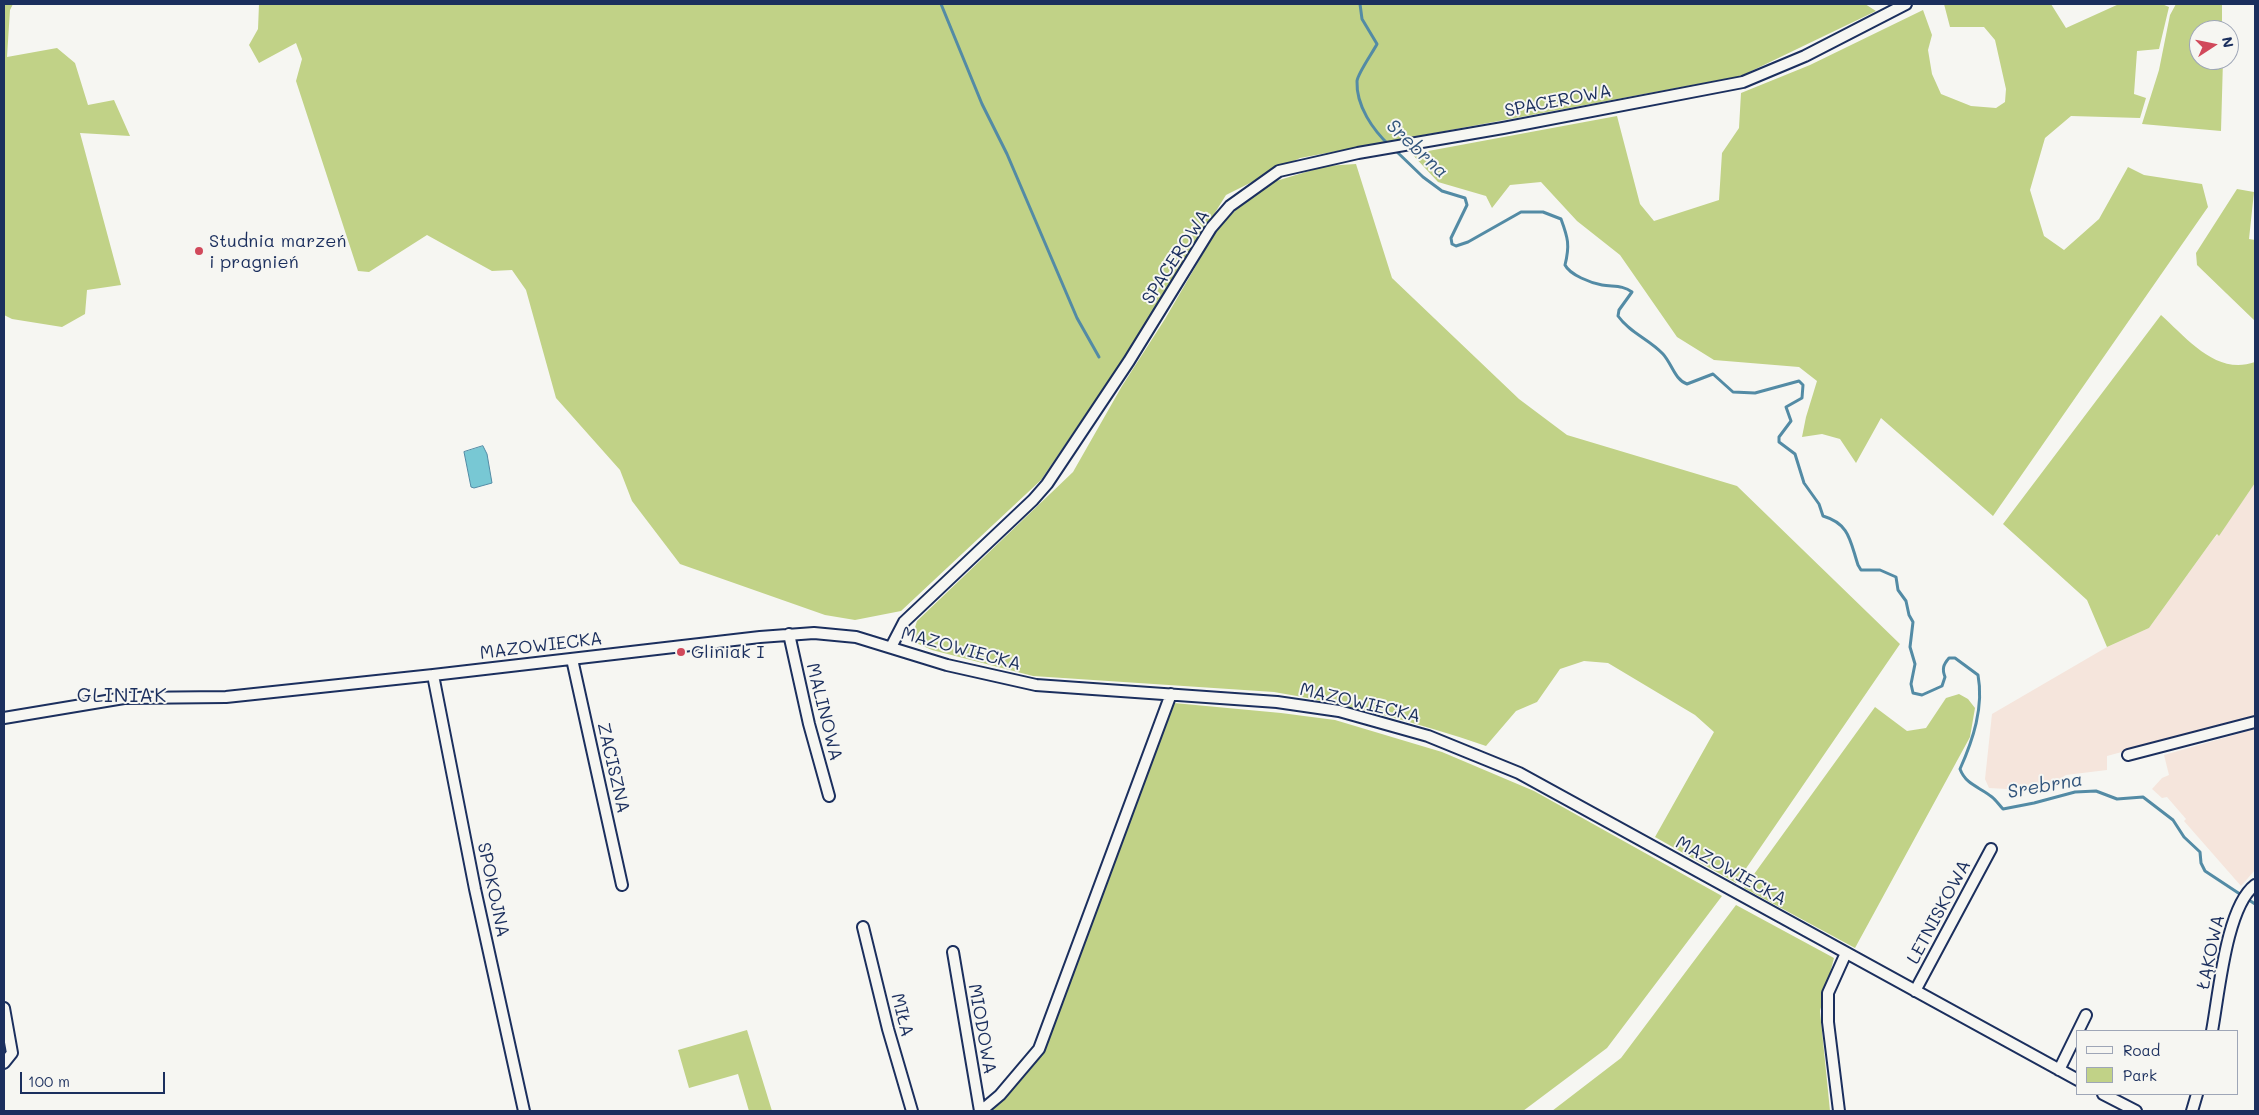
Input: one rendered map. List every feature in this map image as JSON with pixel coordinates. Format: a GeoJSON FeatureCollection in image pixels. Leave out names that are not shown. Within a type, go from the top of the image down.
{"type":"FeatureCollection","features":[{"type":"Feature","properties":{"kind":"street","name":"SPACEROWA"},"geometry":{"type":"LineString","coordinates":[[891,647],[904,622],[1014,519],[1047,484],[1129,361],[1211,228],[1230,206],[1279,171],[1320,161],[1743,82],[1805,56],[1906,4]]}},
{"type":"Feature","properties":{"kind":"street","name":"MAZOWIECKA"},"geometry":{"type":"LineString","coordinates":[[4,718],[124,698],[226,698],[433,676],[789,634],[832,634],[856,637],[947,665],[1036,685],[1171,694],[1308,706],[1339,711],[1428,736],[1519,773],[2076,1079]]}},
{"type":"Feature","properties":{"kind":"street","name":"MALINOWA"},"geometry":{"type":"LineString","coordinates":[[789,634],[829,796]]}},
{"type":"Feature","properties":{"kind":"street","name":"ZACISZNA"},"geometry":{"type":"LineString","coordinates":[[572,659],[622,885]]}},
{"type":"Feature","properties":{"kind":"street","name":"SPOKOJNA"},"geometry":{"type":"LineString","coordinates":[[433,676],[475,889],[524,1111]]}},
{"type":"Feature","properties":{"kind":"street"},"geometry":{"type":"LineString","coordinates":[[980,1111],[1000,1095],[1038,1050],[1171,694]]}},
{"type":"Feature","properties":{"kind":"street"},"geometry":{"type":"LineString","coordinates":[[2128,755],[2255,722]]}},
{"type":"Feature","properties":{"kind":"street","name":"LETNISKOWA"},"geometry":{"type":"LineString","coordinates":[[1915,991],[1991,849]]}},
{"type":"Feature","properties":{"kind":"street","name":"ŁĄKOWA"},"geometry":{"type":"LineString","coordinates":[[2212,1030],[2231,926],[2237,909],[2253,887]]}},
{"type":"Feature","properties":{"kind":"street","name":"MIŁA"},"geometry":{"type":"LineString","coordinates":[[862,927],[888,1029],[912,1111]]}},
{"type":"Feature","properties":{"kind":"street","name":"MIODOWA"},"geometry":{"type":"LineString","coordinates":[[953,952],[980,1111]]}},
{"type":"Feature","properties":{"kind":"street"},"geometry":{"type":"LineString","coordinates":[[1839,1111],[1828,1022],[1828,993],[1846,953]]}},
{"type":"Feature","properties":{"kind":"street"},"geometry":{"type":"LineString","coordinates":[[4,1008],[12,1054],[4,1063]]}},
{"type":"Feature","properties":{"kind":"street"},"geometry":{"type":"LineString","coordinates":[[2079,1030],[2086,1015]]}},
{"type":"Feature","properties":{"kind":"street"},"geometry":{"type":"LineString","coordinates":[[2059,1070],[2076,1035]]}},
{"type":"Feature","properties":{"kind":"street"},"geometry":{"type":"LineString","coordinates":[[2105,1095],[2136,1111]]}},
{"type":"Feature","properties":{"kind":"street"},"geometry":{"type":"LineString","coordinates":[[2192,1111],[2197,1095]]}},
{"type":"Feature","properties":{"kind":"shaded area"},"geometry":{"type":"Polygon","coordinates":[[[2255,483],[2255,716],[2107,756],[2107,770],[2066,775],[2042,791],[1989,788],[1985,779],[1992,714],[2107,647],[2149,628],[2211,542],[2219,535],[2255,483]]]}},
{"type":"Feature","properties":{"kind":"shaded area"},"geometry":{"type":"Polygon","coordinates":[[[2255,729],[2255,870],[2241,886],[2184,821],[2186,819],[2167,797],[2162,798],[2152,789],[2162,778],[2169,775],[2164,755],[2255,729]]]}},
{"type":"Feature","properties":{"kind":"green space"},"geometry":{"type":"Polygon","coordinates":[[[4,4],[13,4],[10,10],[7,57],[57,48],[75,63],[88,105],[114,100],[130,136],[80,133],[121,285],[87,290],[85,314],[62,327],[12,319],[4,315],[4,4]]]}},
{"type":"Feature","properties":{"kind":"green space"},"geometry":{"type":"Polygon","coordinates":[[[259,4],[1865,4],[1876,11],[1741,76],[1300,158],[1226,195],[1132,346],[1041,480],[901,611],[855,620],[825,615],[680,564],[632,501],[620,470],[556,398],[526,290],[512,270],[492,271],[427,235],[369,272],[358,271],[296,81],[302,59],[296,43],[259,63],[249,45],[258,29],[259,4]]]}},
{"type":"Feature","properties":{"kind":"green space"},"geometry":{"type":"Polygon","coordinates":[[[1944,4],[2051,4],[2066,28],[2119,4],[2162,4],[2169,7],[2159,49],[2137,51],[2134,94],[2146,98],[2140,118],[2071,116],[2045,138],[2030,190],[2044,236],[2064,250],[2099,219],[2128,167],[2144,175],[2202,184],[2208,207],[1993,516],[1881,418],[1856,463],[1840,439],[1822,434],[1802,437],[1817,381],[1799,367],[1714,360],[1677,337],[1620,255],[1577,221],[1541,182],[1510,185],[1492,208],[1486,196],[1438,182],[1412,154],[1617,116],[1640,204],[1654,221],[1719,200],[1722,153],[1739,128],[1741,93],[1810,65],[1923,10],[1932,35],[1928,50],[1932,74],[1941,94],[1971,106],[1996,108],[2005,102],[2006,89],[1995,40],[1984,27],[1950,27],[1944,4]]]}},
{"type":"Feature","properties":{"kind":"green space"},"geometry":{"type":"Polygon","coordinates":[[[2176,4],[2222,4],[2222,20],[2189,20],[2189,70],[2223,70],[2221,131],[2142,124],[2159,70],[2170,15],[2176,4]]]}},
{"type":"Feature","properties":{"kind":"green space"},"geometry":{"type":"Polygon","coordinates":[[[1356,164],[1392,278],[1519,399],[1567,435],[1737,486],[1900,644],[1736,883],[1655,837],[1714,732],[1695,715],[1608,663],[1584,661],[1560,669],[1537,702],[1516,711],[1486,746],[1355,708],[1274,692],[1033,676],[932,650],[914,642],[912,637],[917,621],[1073,472],[1122,386],[1165,319],[1218,228],[1244,202],[1266,184],[1326,166],[1356,164]]]}},
{"type":"Feature","properties":{"kind":"green space"},"geometry":{"type":"Polygon","coordinates":[[[2237,189],[2254,192],[2249,239],[2255,240],[2255,321],[2197,265],[2196,253],[2237,189]]]}},
{"type":"Feature","properties":{"kind":"green space"},"geometry":{"type":"Polygon","coordinates":[[[2161,315],[2192,344],[2215,359],[2228,364],[2241,365],[2255,362],[2255,483],[2219,536],[2217,534],[2149,628],[2107,647],[2087,600],[2003,524],[2161,315]]]}},
{"type":"Feature","properties":{"kind":"green space"},"geometry":{"type":"Polygon","coordinates":[[[1959,694],[1968,699],[1975,708],[1970,737],[1855,948],[1744,888],[1875,707],[1907,731],[1926,728],[1946,698],[1959,694]]]}},
{"type":"Feature","properties":{"kind":"green space"},"geometry":{"type":"Polygon","coordinates":[[[1174,703],[1335,720],[1442,752],[1534,791],[1722,896],[1607,1048],[1523,1111],[986,1111],[1024,1074],[1089,930],[1094,908],[1174,703]]]}},
{"type":"Feature","properties":{"kind":"green space"},"geometry":{"type":"Polygon","coordinates":[[[1736,905],[1834,958],[1820,1011],[1830,1111],[1552,1111],[1621,1058],[1736,905]]]}},
{"type":"Feature","properties":{"kind":"green space"},"geometry":{"type":"Polygon","coordinates":[[[747,1030],[772,1111],[749,1111],[738,1074],[689,1088],[678,1050],[747,1030]]]}},
{"type":"Feature","properties":{"kind":"water"},"geometry":{"type":"Polygon","coordinates":[[[483,446],[487,454],[492,483],[474,488],[471,487],[464,452],[483,446]]]}},
{"type":"Feature","properties":{"kind":"waterway"},"geometry":{"type":"LineString","coordinates":[[941,4],[982,104],[1007,154],[1077,318],[1099,357]]}},
{"type":"Feature","properties":{"kind":"waterway","name":"Srebrna"},"geometry":{"type":"LineString","coordinates":[[1360,4],[1362,19],[1377,44],[1358,77],[1357,90],[1367,117],[1390,146]]}},
{"type":"Feature","properties":{"kind":"waterway","name":"Srebrna"},"geometry":{"type":"LineString","coordinates":[[1395,150],[1423,177],[1442,191],[1465,198],[1467,205],[1451,238],[1452,244],[1456,246],[1468,242],[1521,212],[1543,212],[1561,219],[1568,242],[1565,265],[1571,272],[1581,278],[1602,285],[1621,287],[1632,292],[1619,310],[1618,316],[1628,327],[1663,354],[1679,379],[1683,382],[1687,384],[1713,374],[1733,392],[1755,393],[1799,381],[1803,385],[1802,398],[1786,407],[1791,421],[1779,437],[1779,442],[1795,454],[1804,483],[1819,504],[1823,516],[1839,524],[1848,534],[1861,570],[1880,570],[1896,577],[1898,590],[1906,601],[1909,615],[1913,622],[1910,647],[1915,664],[1911,684],[1913,693],[1922,695],[1942,686],[1945,677],[1944,667],[1949,658],[1955,658],[1978,675],[1980,699],[1976,723],[1960,769],[1966,779],[1992,797],[2003,809],[2075,792],[2096,791],[2117,799],[2143,797],[2173,820],[2184,837],[2200,852],[2201,863],[2205,871],[2255,904]]}},
{"type":"Feature","properties":{"kind":"place","name":"Studnia marzeń i pragnień"},"geometry":{"type":"Point","coordinates":[199,251]}},
{"type":"Feature","properties":{"kind":"place","name":"Gliniak I"},"geometry":{"type":"Point","coordinates":[681,652]}},
{"type":"Feature","properties":{"kind":"district","name":"GLINIAK"},"geometry":{"type":"Point","coordinates":[122,696]}}]}
